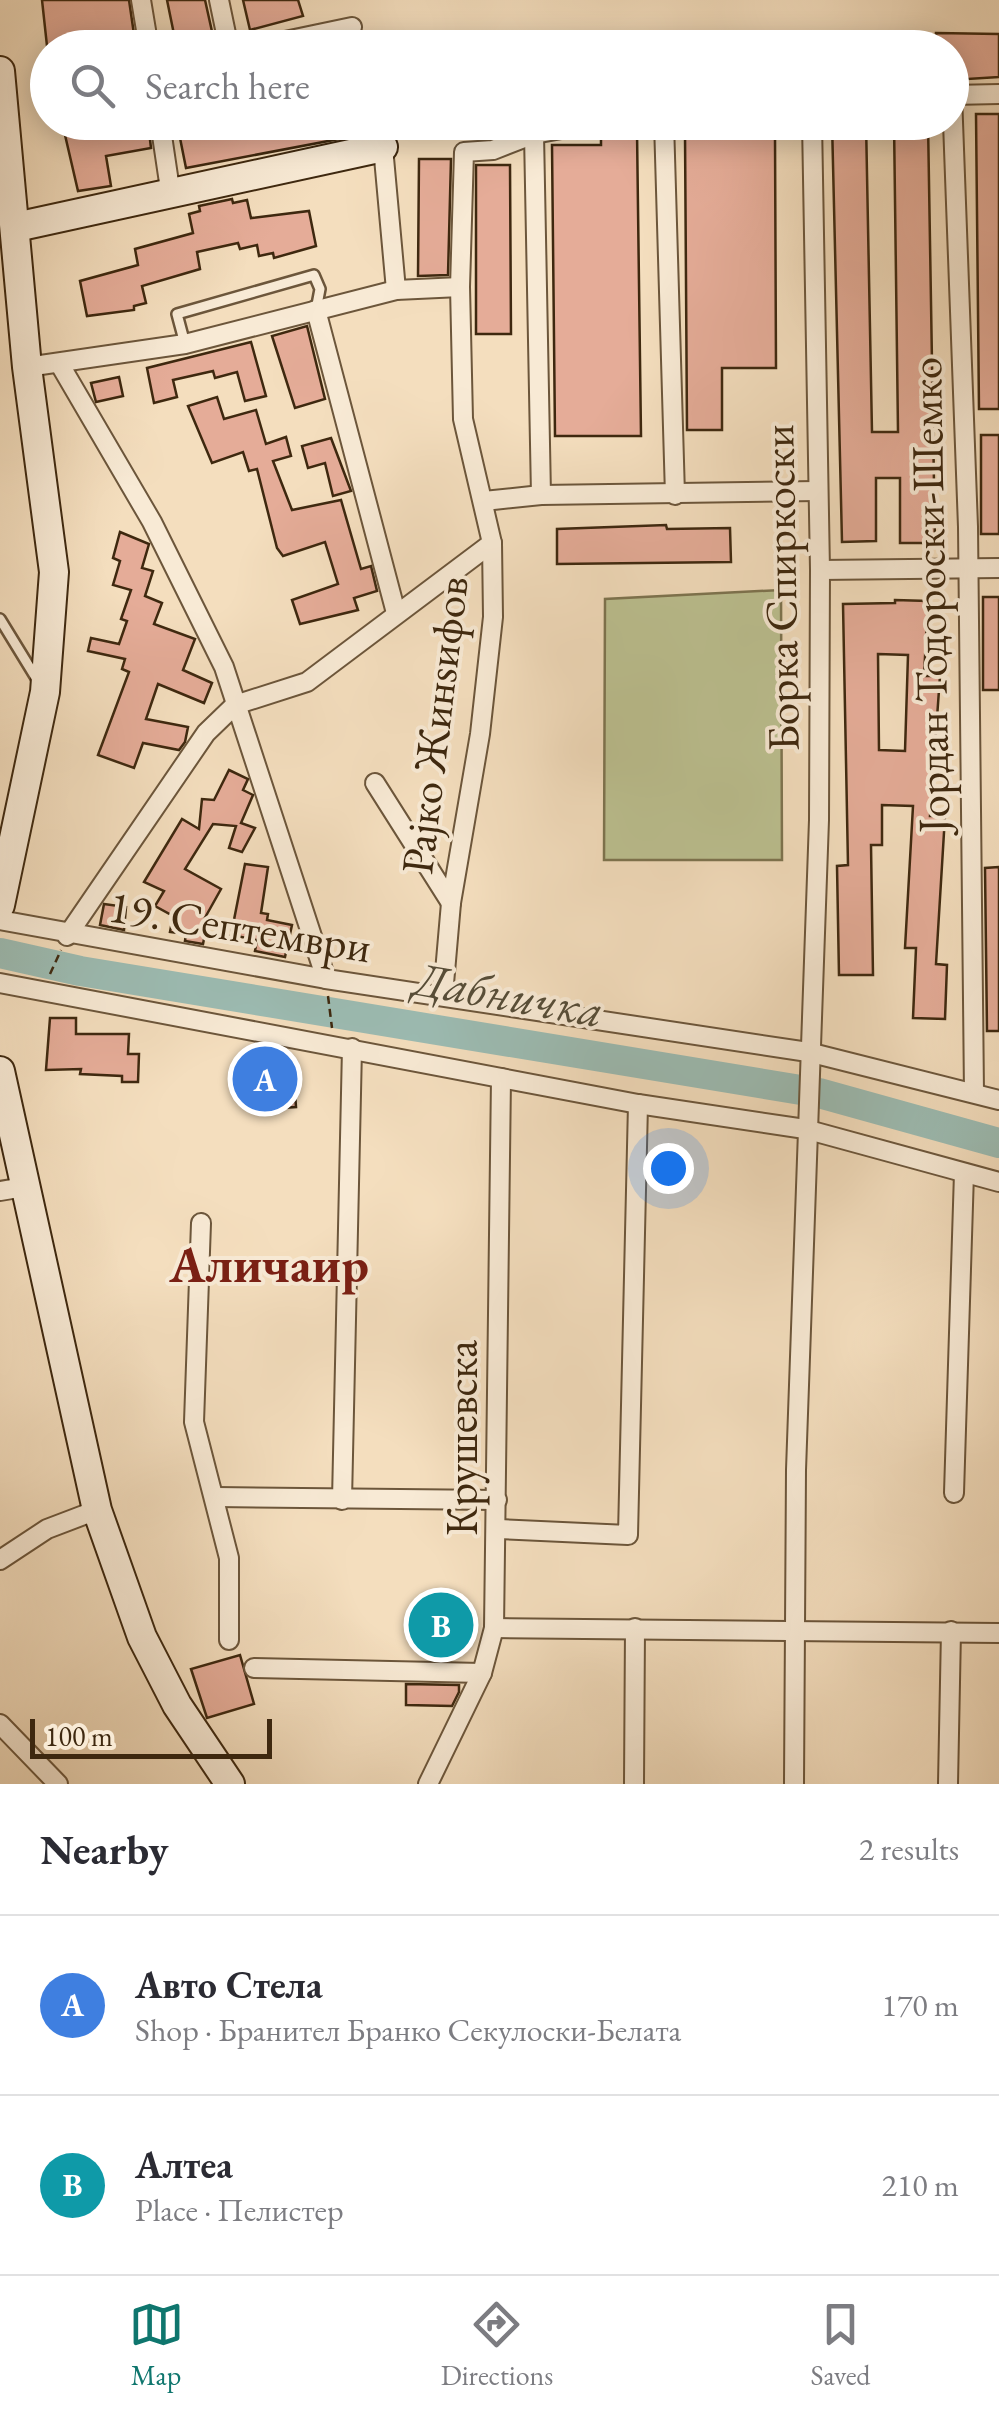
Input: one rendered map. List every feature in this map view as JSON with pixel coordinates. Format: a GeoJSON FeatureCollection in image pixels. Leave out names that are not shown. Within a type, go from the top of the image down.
{"type":"FeatureCollection","features":[{"type":"Feature","properties":{"kind":"main road"},"geometry":{"type":"LineString","coordinates":[[0,71],[27,367],[54,572],[45,692],[0,905]]}},
{"type":"Feature","properties":{"kind":"main road"},"geometry":{"type":"LineString","coordinates":[[16,228],[383,147]]}},
{"type":"Feature","properties":{"kind":"main road"},"geometry":{"type":"LineString","coordinates":[[0,1072],[12,1189],[98,1510],[142,1637],[177,1705],[230,1784]]}},
{"type":"Feature","properties":{"kind":"street"},"geometry":{"type":"LineString","coordinates":[[141,0],[146,30]]}},
{"type":"Feature","properties":{"kind":"street"},"geometry":{"type":"LineString","coordinates":[[219,0],[225,30]]}},
{"type":"Feature","properties":{"kind":"street"},"geometry":{"type":"LineString","coordinates":[[342,30],[352,28]]}},
{"type":"Feature","properties":{"kind":"street"},"geometry":{"type":"LineString","coordinates":[[969,95],[999,94]]}},
{"type":"Feature","properties":{"kind":"street"},"geometry":{"type":"LineString","coordinates":[[163,140],[171,196]]}},
{"type":"Feature","properties":{"kind":"street","name":"Рајко Жинѕифов"},"geometry":{"type":"LineString","coordinates":[[442,995],[451,902],[493,618],[492,543],[463,419],[460,287],[464,152],[493,150],[519,140]]}},
{"type":"Feature","properties":{"kind":"street"},"geometry":{"type":"LineString","coordinates":[[534,140],[541,496]]}},
{"type":"Feature","properties":{"kind":"street"},"geometry":{"type":"LineString","coordinates":[[664,140],[674,495]]}},
{"type":"Feature","properties":{"kind":"street","name":"Борка Спиркоски"},"geometry":{"type":"LineString","coordinates":[[794,1784],[805,1129],[819,820],[820,570],[812,140]]}},
{"type":"Feature","properties":{"kind":"street","name":"Јордан Тодороски-Шемко"},"geometry":{"type":"LineString","coordinates":[[954,140],[968,568],[974,1093]]}},
{"type":"Feature","properties":{"kind":"street"},"geometry":{"type":"LineString","coordinates":[[383,147],[396,290]]}},
{"type":"Feature","properties":{"kind":"street"},"geometry":{"type":"LineString","coordinates":[[27,367],[185,344],[396,290],[460,287]]}},
{"type":"Feature","properties":{"kind":"street","name":"Рајко Жинѕифов"},"geometry":{"type":"LineString","coordinates":[[316,310],[396,613]]}},
{"type":"Feature","properties":{"kind":"street"},"geometry":{"type":"LineString","coordinates":[[59,362],[152,522],[224,667],[326,979]]}},
{"type":"Feature","properties":{"kind":"street"},"geometry":{"type":"LineString","coordinates":[[484,501],[541,496],[817,492]]}},
{"type":"Feature","properties":{"kind":"street"},"geometry":{"type":"LineString","coordinates":[[68,936],[206,733],[235,705],[307,682],[492,543]]}},
{"type":"Feature","properties":{"kind":"street"},"geometry":{"type":"LineString","coordinates":[[820,570],[999,568]]}},
{"type":"Feature","properties":{"kind":"street"},"geometry":{"type":"LineString","coordinates":[[375,783],[451,902]]}},
{"type":"Feature","properties":{"kind":"street","name":"19. Септември"},"geometry":{"type":"LineString","coordinates":[[0,920],[68,936],[326,979],[808,1052],[999,1100]]}},
{"type":"Feature","properties":{"kind":"street"},"geometry":{"type":"LineString","coordinates":[[0,983],[40,994],[343,1046],[638,1104],[805,1129],[999,1182]]}},
{"type":"Feature","properties":{"kind":"street"},"geometry":{"type":"LineString","coordinates":[[342,1500],[343,1046]]}},
{"type":"Feature","properties":{"kind":"street","name":"Крушевска"},"geometry":{"type":"LineString","coordinates":[[428,1784],[482,1672],[494,1628],[501,1078]]}},
{"type":"Feature","properties":{"kind":"street"},"geometry":{"type":"LineString","coordinates":[[498,1530],[628,1535],[638,1104]]}},
{"type":"Feature","properties":{"kind":"street"},"geometry":{"type":"LineString","coordinates":[[954,1493],[964,1172]]}},
{"type":"Feature","properties":{"kind":"street"},"geometry":{"type":"LineString","coordinates":[[201,1223],[194,1422],[229,1558],[228,1640]]}},
{"type":"Feature","properties":{"kind":"street"},"geometry":{"type":"LineString","coordinates":[[216,1497],[497,1500]]}},
{"type":"Feature","properties":{"kind":"street"},"geometry":{"type":"LineString","coordinates":[[0,1560],[47,1530],[98,1510]]}},
{"type":"Feature","properties":{"kind":"street"},"geometry":{"type":"LineString","coordinates":[[494,1628],[794,1634],[999,1633]]}},
{"type":"Feature","properties":{"kind":"street"},"geometry":{"type":"LineString","coordinates":[[634,1784],[636,1628]]}},
{"type":"Feature","properties":{"kind":"street"},"geometry":{"type":"LineString","coordinates":[[948,1784],[950,1631]]}},
{"type":"Feature","properties":{"kind":"street"},"geometry":{"type":"LineString","coordinates":[[254,1668],[482,1672]]}},
{"type":"Feature","properties":{"kind":"street"},"geometry":{"type":"LineString","coordinates":[[0,1724],[58,1784]]}},
{"type":"Feature","properties":{"kind":"lane"},"geometry":{"type":"LineString","coordinates":[[185,344],[177,314],[314,275],[320,289],[316,310]]}},
{"type":"Feature","properties":{"kind":"lane"},"geometry":{"type":"LineString","coordinates":[[1,625],[45,692]]}},
{"type":"Feature","properties":{"kind":"path"},"geometry":{"type":"LineString","coordinates":[[40,994],[68,936]]}},
{"type":"Feature","properties":{"kind":"path"},"geometry":{"type":"LineString","coordinates":[[326,979],[343,1046]]}},
{"type":"Feature","properties":{"kind":"green space"},"geometry":{"type":"Polygon","coordinates":[[[781,590],[782,860],[604,860],[605,599],[781,590]]]}},
{"type":"Feature","properties":{"kind":"building"},"geometry":{"type":"Polygon","coordinates":[[[42,0],[129,0],[133,30],[45,30],[42,0]]]}},
{"type":"Feature","properties":{"kind":"building"},"geometry":{"type":"Polygon","coordinates":[[[167,0],[205,0],[212,30],[173,30],[167,0]]]}},
{"type":"Feature","properties":{"kind":"building"},"geometry":{"type":"Polygon","coordinates":[[[243,0],[298,0],[303,16],[250,30],[243,0]]]}},
{"type":"Feature","properties":{"kind":"building"},"geometry":{"type":"Polygon","coordinates":[[[969,34],[999,34],[999,77],[969,79],[969,34]]]}},
{"type":"Feature","properties":{"kind":"building"},"geometry":{"type":"Polygon","coordinates":[[[976,114],[999,114],[999,409],[979,409],[976,114]]]}},
{"type":"Feature","properties":{"kind":"building"},"geometry":{"type":"Polygon","coordinates":[[[66,140],[150,140],[151,148],[106,156],[111,186],[78,191],[66,140]]]}},
{"type":"Feature","properties":{"kind":"building"},"geometry":{"type":"Polygon","coordinates":[[[180,140],[334,140],[186,168],[180,140]]]}},
{"type":"Feature","properties":{"kind":"building"},"geometry":{"type":"Polygon","coordinates":[[[601,140],[637,140],[641,436],[555,436],[552,145],[601,145],[601,140]]]}},
{"type":"Feature","properties":{"kind":"building"},"geometry":{"type":"Polygon","coordinates":[[[685,140],[775,140],[776,368],[722,368],[722,430],[687,430],[685,140]]]}},
{"type":"Feature","properties":{"kind":"building"},"geometry":{"type":"Polygon","coordinates":[[[832,140],[866,140],[872,432],[898,432],[894,140],[928,140],[935,543],[900,543],[900,478],[876,478],[876,541],[842,542],[832,140]]]}},
{"type":"Feature","properties":{"kind":"building"},"geometry":{"type":"Polygon","coordinates":[[[419,159],[451,159],[448,275],[418,276],[419,159]]]}},
{"type":"Feature","properties":{"kind":"building"},"geometry":{"type":"Polygon","coordinates":[[[476,165],[510,165],[511,334],[476,334],[476,165]]]}},
{"type":"Feature","properties":{"kind":"building"},"geometry":{"type":"Polygon","coordinates":[[[232,199],[233,203],[247,200],[251,218],[309,211],[316,246],[274,258],[273,253],[259,256],[257,245],[240,249],[238,243],[197,252],[200,269],[142,286],[146,303],[134,306],[134,310],[87,316],[80,281],[138,265],[135,249],[193,233],[189,214],[200,211],[199,206],[232,199]]]}},
{"type":"Feature","properties":{"kind":"building"},"geometry":{"type":"Polygon","coordinates":[[[307,326],[325,399],[295,408],[272,336],[307,326]]]}},
{"type":"Feature","properties":{"kind":"building"},"geometry":{"type":"Polygon","coordinates":[[[251,342],[266,396],[245,401],[237,372],[215,378],[213,371],[173,380],[177,397],[154,403],[147,368],[251,342]]]}},
{"type":"Feature","properties":{"kind":"building"},"geometry":{"type":"Polygon","coordinates":[[[119,377],[123,396],[96,402],[91,383],[119,377]]]}},
{"type":"Feature","properties":{"kind":"building"},"geometry":{"type":"Polygon","coordinates":[[[217,397],[224,419],[256,410],[266,444],[286,437],[291,456],[273,461],[292,510],[341,500],[361,569],[371,566],[377,591],[354,598],[358,610],[300,624],[292,600],[338,584],[325,542],[283,556],[277,548],[257,469],[249,471],[243,452],[212,463],[188,406],[217,397]]]}},
{"type":"Feature","properties":{"kind":"building"},"geometry":{"type":"Polygon","coordinates":[[[981,435],[999,435],[999,534],[981,534],[981,435]]]}},
{"type":"Feature","properties":{"kind":"building"},"geometry":{"type":"Polygon","coordinates":[[[331,438],[351,491],[333,496],[325,463],[308,468],[302,446],[331,438]]]}},
{"type":"Feature","properties":{"kind":"building"},"geometry":{"type":"Polygon","coordinates":[[[666,525],[667,529],[730,528],[731,562],[557,564],[557,529],[666,525]]]}},
{"type":"Feature","properties":{"kind":"building"},"geometry":{"type":"Polygon","coordinates":[[[120,532],[149,544],[142,568],[153,571],[145,596],[162,603],[154,624],[195,639],[183,670],[212,683],[204,703],[158,684],[146,719],[188,727],[185,742],[179,750],[143,743],[134,768],[98,755],[129,672],[122,669],[125,659],[88,651],[91,638],[119,644],[127,621],[121,619],[131,590],[113,585],[120,561],[113,558],[120,532]]]}},
{"type":"Feature","properties":{"kind":"building"},"geometry":{"type":"Polygon","coordinates":[[[983,597],[999,597],[999,690],[983,690],[983,597]]]}},
{"type":"Feature","properties":{"kind":"building"},"geometry":{"type":"Polygon","coordinates":[[[928,601],[924,676],[940,676],[930,816],[945,816],[936,964],[947,965],[945,1019],[913,1018],[916,948],[905,948],[913,806],[882,805],[882,845],[871,845],[873,975],[839,975],[837,866],[848,865],[843,604],[928,601]],[[878,654],[879,750],[905,751],[908,655],[878,654]]]}},
{"type":"Feature","properties":{"kind":"building"},"geometry":{"type":"Polygon","coordinates":[[[229,770],[248,779],[243,790],[253,795],[241,823],[255,828],[242,852],[229,848],[236,826],[213,824],[185,869],[221,889],[202,923],[207,924],[203,944],[185,941],[186,934],[170,932],[173,916],[155,906],[164,891],[144,882],[182,819],[199,829],[202,799],[214,800],[229,770]]]}},
{"type":"Feature","properties":{"kind":"building"},"geometry":{"type":"Polygon","coordinates":[[[245,864],[268,867],[261,913],[268,914],[267,920],[292,925],[285,957],[255,951],[257,940],[231,935],[245,864]]]}},
{"type":"Feature","properties":{"kind":"building"},"geometry":{"type":"Polygon","coordinates":[[[999,867],[999,1031],[987,1031],[985,868],[999,867]]]}},
{"type":"Feature","properties":{"kind":"building"},"geometry":{"type":"Polygon","coordinates":[[[104,904],[126,907],[124,930],[100,925],[104,904]]]}},
{"type":"Feature","properties":{"kind":"building"},"geometry":{"type":"Polygon","coordinates":[[[50,1018],[76,1018],[76,1034],[129,1034],[128,1054],[139,1054],[138,1082],[122,1082],[122,1076],[80,1074],[81,1069],[46,1070],[50,1018]]]}},
{"type":"Feature","properties":{"kind":"building"},"geometry":{"type":"Polygon","coordinates":[[[293,1064],[296,1107],[248,1110],[245,1068],[293,1064]]]}},
{"type":"Feature","properties":{"kind":"building"},"geometry":{"type":"Polygon","coordinates":[[[429,1597],[461,1603],[453,1653],[422,1648],[429,1597]]]}},
{"type":"Feature","properties":{"kind":"building"},"geometry":{"type":"Polygon","coordinates":[[[240,1655],[254,1704],[207,1718],[191,1669],[240,1655]]]}},
{"type":"Feature","properties":{"kind":"building"},"geometry":{"type":"Polygon","coordinates":[[[406,1684],[459,1685],[459,1692],[452,1706],[406,1705],[406,1684]]]}},
{"type":"Feature","properties":{"kind":"waterway","name":"Дабничка"},"geometry":{"type":"LineString","coordinates":[[0,953],[80,971],[819,1093],[999,1143]]}},
{"type":"Feature","properties":{"kind":"place","name":"Авто Стела"},"geometry":{"type":"Point","coordinates":[265,1079]}},
{"type":"Feature","properties":{"kind":"place","name":"Алтеа"},"geometry":{"type":"Point","coordinates":[441,1625]}},
{"type":"Feature","properties":{"kind":"district","name":"Аличаир"},"geometry":{"type":"Point","coordinates":[269,1264]}}]}
